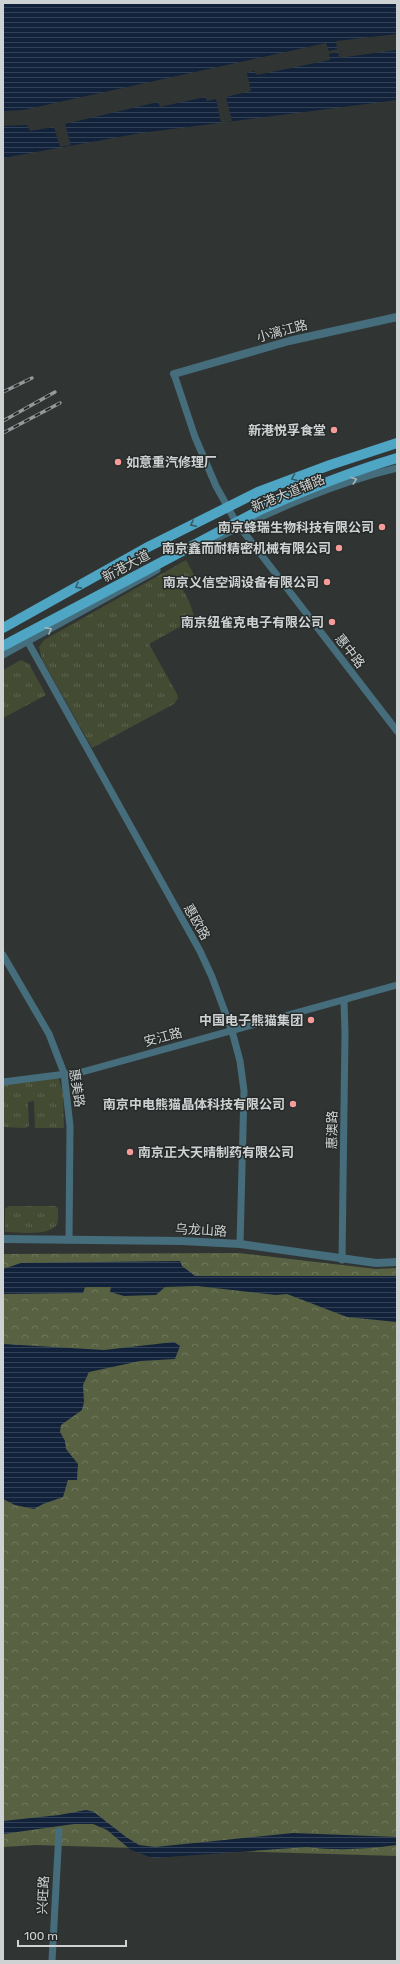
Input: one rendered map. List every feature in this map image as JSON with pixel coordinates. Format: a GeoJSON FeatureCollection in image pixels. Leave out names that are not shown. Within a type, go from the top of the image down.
{"type":"FeatureCollection","features":[{"type":"Feature","properties":{"kind":"main road","name":"新港大道"},"geometry":{"type":"LineString","coordinates":[[3,628],[146,548],[258,492],[297,476],[397,443]]}},
{"type":"Feature","properties":{"kind":"main road","name":"新港大道"},"geometry":{"type":"LineString","coordinates":[[3,646],[305,490],[366,467],[397,458]]}},
{"type":"Feature","properties":{"kind":"street","name":"小漓江路"},"geometry":{"type":"LineString","coordinates":[[174,374],[289,341],[397,317]]}},
{"type":"Feature","properties":{"kind":"street","name":"惠中路"},"geometry":{"type":"LineString","coordinates":[[174,374],[195,437],[216,486],[238,524],[397,731]]}},
{"type":"Feature","properties":{"kind":"street","name":"新港大道辅路"},"geometry":{"type":"LineString","coordinates":[[3,655],[238,524],[346,483],[397,468]]}},
{"type":"Feature","properties":{"kind":"street","name":"惠欧路"},"geometry":{"type":"LineString","coordinates":[[28,642],[200,951],[212,977],[232,1031],[240,1061],[244,1091],[240,1244]]}},
{"type":"Feature","properties":{"kind":"street","name":"惠美路"},"geometry":{"type":"LineString","coordinates":[[3,955],[49,1034],[64,1073],[70,1126],[69,1240]]}},
{"type":"Feature","properties":{"kind":"street","name":"安江路"},"geometry":{"type":"LineString","coordinates":[[3,1082],[64,1073],[82,1072],[397,986]]}},
{"type":"Feature","properties":{"kind":"street","name":"惠澳路"},"geometry":{"type":"LineString","coordinates":[[342,1260],[345,1033],[344,1000]]}},
{"type":"Feature","properties":{"kind":"street","name":"乌龙山路"},"geometry":{"type":"LineString","coordinates":[[3,1239],[182,1241],[240,1244],[342,1260],[376,1263],[397,1262]]}},
{"type":"Feature","properties":{"kind":"street","name":"兴旺路"},"geometry":{"type":"LineString","coordinates":[[52,1961],[58,1831]]}},
{"type":"Feature","properties":{"kind":"green space"},"geometry":{"type":"Polygon","coordinates":[[[186,560],[194,575],[179,583],[189,601],[194,616],[192,620],[149,644],[178,698],[174,704],[92,748],[42,659],[39,647],[44,640],[186,560]]]}},
{"type":"Feature","properties":{"kind":"green space"},"geometry":{"type":"Polygon","coordinates":[[[21,660],[29,664],[46,695],[3,718],[3,670],[21,660]]]}},
{"type":"Feature","properties":{"kind":"green space"},"geometry":{"type":"Polygon","coordinates":[[[52,1077],[59,1079],[63,1092],[64,1128],[35,1128],[34,1101],[28,1102],[29,1126],[25,1128],[3,1127],[3,1084],[52,1077]]]}},
{"type":"Feature","properties":{"kind":"green space"},"geometry":{"type":"Polygon","coordinates":[[[9,1206],[55,1206],[58,1208],[58,1222],[48,1231],[33,1233],[5,1232],[5,1209],[9,1206]]]}},
{"type":"Feature","properties":{"kind":"green space"},"geometry":{"type":"Polygon","coordinates":[[[238,1253],[376,1269],[397,1268],[397,1856],[36,1845],[3,1847],[3,1254],[238,1253]]]}},
{"type":"Feature","properties":{"kind":"water"},"geometry":{"type":"Polygon","coordinates":[[[3,3],[397,3],[397,100],[141,133],[3,158],[3,3]]]}},
{"type":"Feature","properties":{"kind":"water"},"geometry":{"type":"Polygon","coordinates":[[[180,1261],[182,1266],[195,1276],[397,1276],[397,1322],[347,1317],[287,1294],[276,1295],[197,1286],[165,1287],[156,1295],[124,1296],[110,1292],[111,1287],[85,1287],[83,1293],[3,1294],[3,1269],[21,1263],[180,1261]]]}},
{"type":"Feature","properties":{"kind":"water"},"geometry":{"type":"Polygon","coordinates":[[[174,1342],[180,1346],[175,1359],[140,1361],[89,1372],[83,1385],[84,1402],[82,1410],[61,1425],[60,1432],[65,1441],[66,1449],[78,1464],[77,1480],[68,1480],[63,1497],[34,1509],[15,1505],[3,1499],[3,1344],[104,1350],[174,1342]]]}},
{"type":"Feature","properties":{"kind":"water"},"geometry":{"type":"Polygon","coordinates":[[[86,1810],[94,1812],[126,1837],[139,1845],[155,1847],[293,1833],[397,1837],[397,1845],[352,1849],[307,1847],[153,1858],[131,1850],[107,1830],[93,1824],[74,1824],[3,1834],[3,1821],[59,1815],[86,1810]]]}},
{"type":"Feature","properties":{"kind":"pier"},"geometry":{"type":"Polygon","coordinates":[[[397,34],[397,50],[339,58],[338,52],[329,54],[330,60],[257,75],[254,71],[247,73],[251,91],[226,97],[232,121],[221,123],[216,99],[207,101],[205,97],[160,107],[158,102],[65,124],[71,145],[60,147],[54,127],[30,131],[27,125],[3,126],[3,111],[23,110],[326,43],[329,51],[337,49],[336,41],[397,34]]]}},
{"type":"Feature","properties":{"kind":"railway"},"geometry":{"type":"LineString","coordinates":[[3,392],[32,378]]}},
{"type":"Feature","properties":{"kind":"railway"},"geometry":{"type":"LineString","coordinates":[[3,421],[55,392]]}},
{"type":"Feature","properties":{"kind":"railway"},"geometry":{"type":"LineString","coordinates":[[3,433],[60,403]]}},
{"type":"Feature","properties":{"kind":"place","name":"新港悦孚食堂"},"geometry":{"type":"Point","coordinates":[334,430]}},
{"type":"Feature","properties":{"kind":"place","name":"如意重汽修理厂"},"geometry":{"type":"Point","coordinates":[118,462]}},
{"type":"Feature","properties":{"kind":"place","name":"南京蜂瑞生物科技有限公司"},"geometry":{"type":"Point","coordinates":[382,527]}},
{"type":"Feature","properties":{"kind":"place","name":"南京鑫而耐精密机械有限公司"},"geometry":{"type":"Point","coordinates":[339,548]}},
{"type":"Feature","properties":{"kind":"place","name":"南京义信空调设备有限公司"},"geometry":{"type":"Point","coordinates":[327,582]}},
{"type":"Feature","properties":{"kind":"place","name":"南京纽雀克电子有限公司"},"geometry":{"type":"Point","coordinates":[332,622]}},
{"type":"Feature","properties":{"kind":"place","name":"中国电子熊猫集团"},"geometry":{"type":"Point","coordinates":[311,1020]}},
{"type":"Feature","properties":{"kind":"place","name":"南京中电熊猫晶体科技有限公司"},"geometry":{"type":"Point","coordinates":[293,1104]}},
{"type":"Feature","properties":{"kind":"place","name":"南京正大天晴制药有限公司"},"geometry":{"type":"Point","coordinates":[130,1152]}}]}
